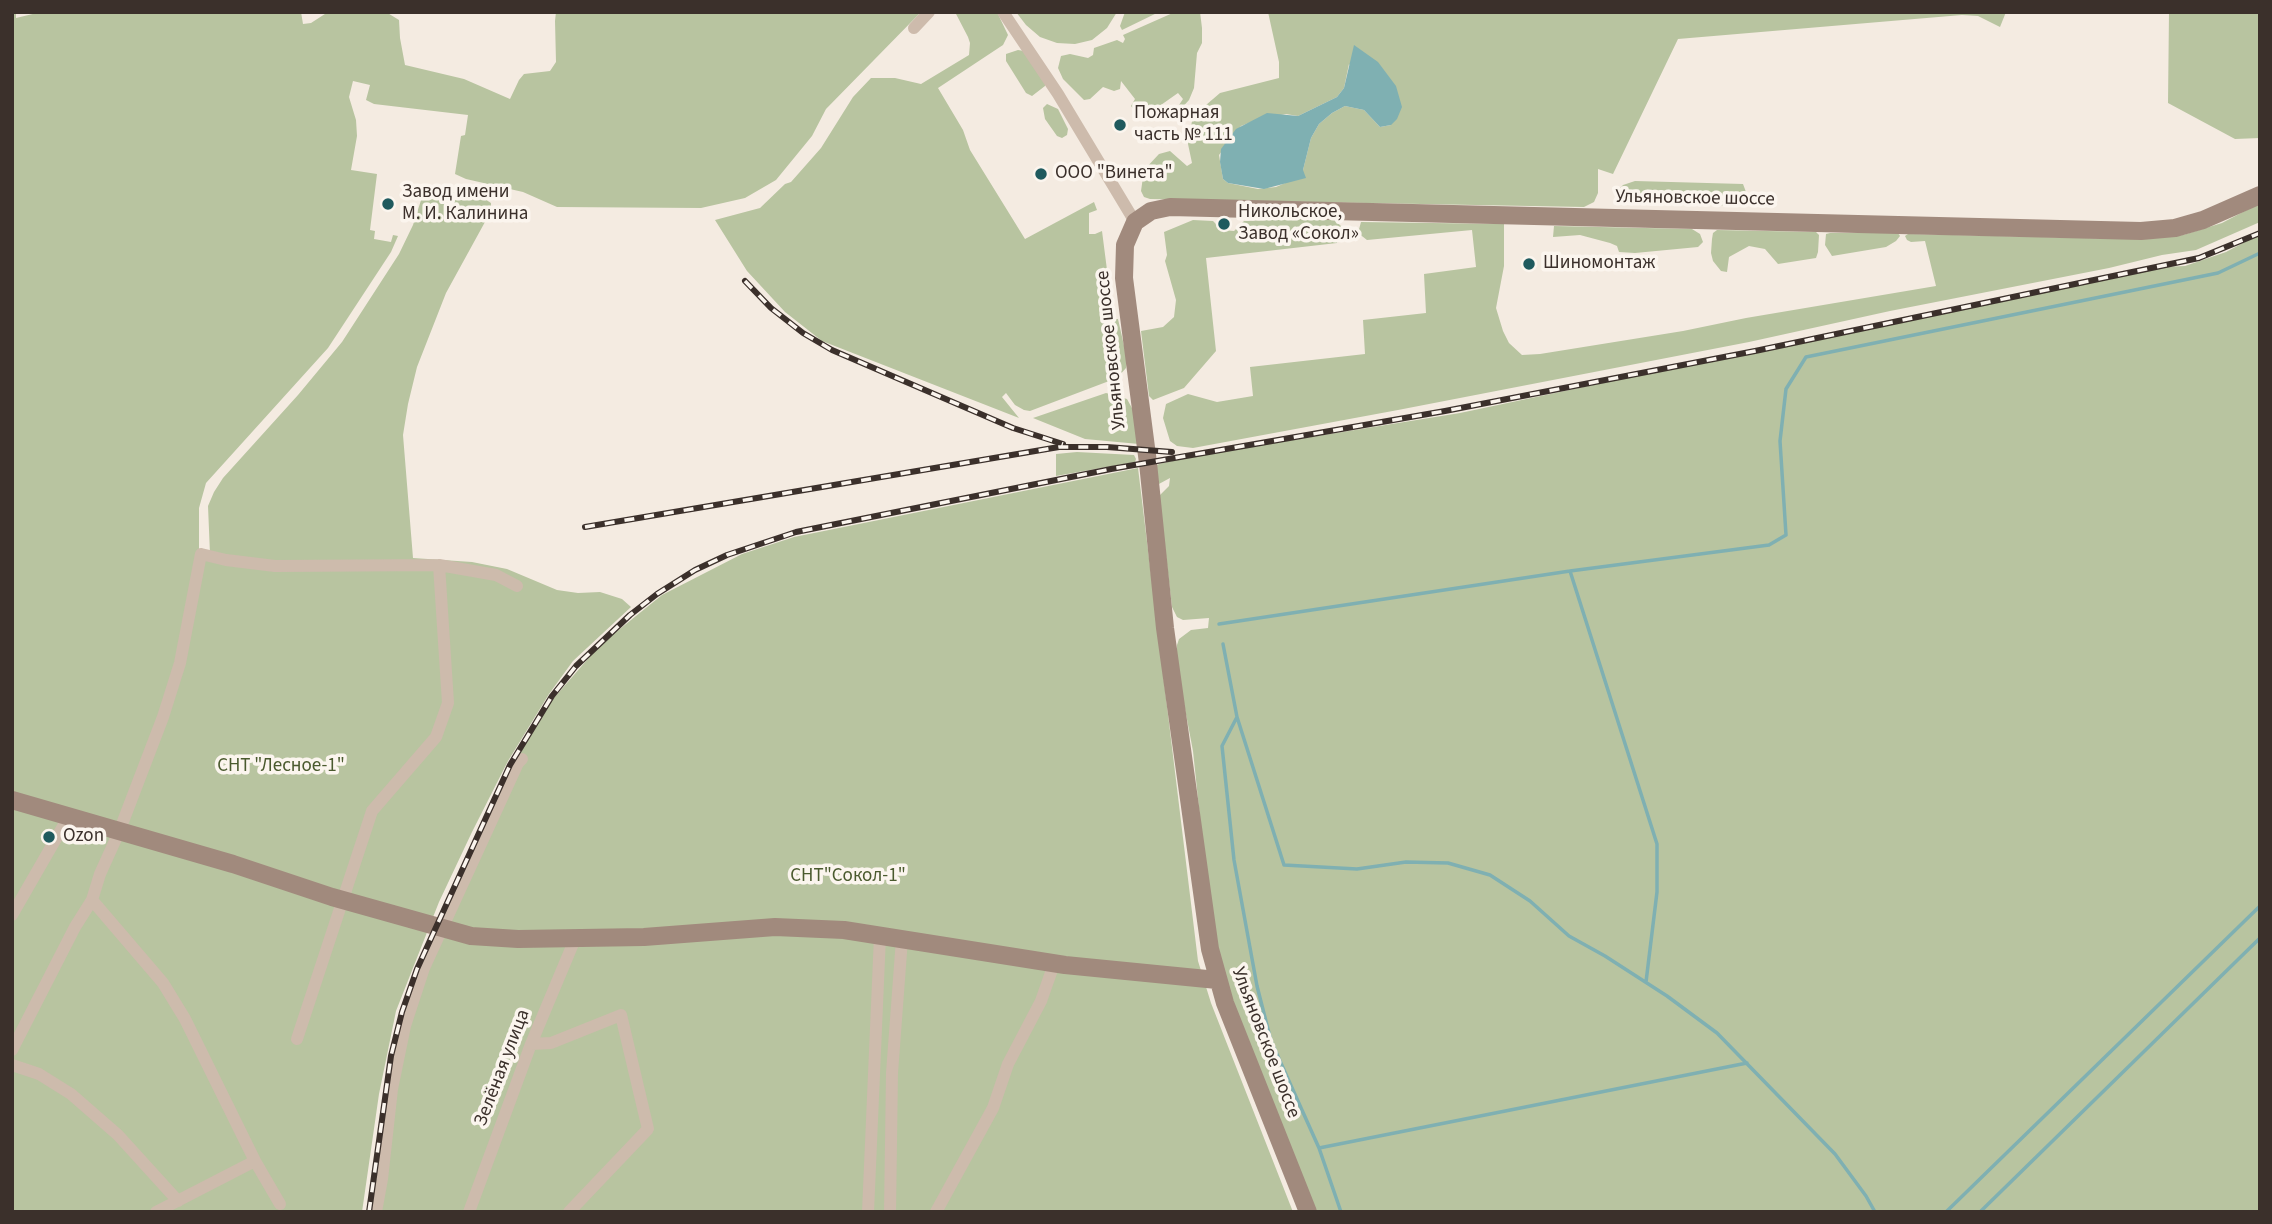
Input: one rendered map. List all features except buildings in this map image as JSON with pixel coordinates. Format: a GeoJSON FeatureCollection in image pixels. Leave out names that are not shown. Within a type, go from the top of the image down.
{"type":"FeatureCollection","features":[{"type":"Feature","properties":{"kind":"main road","name":"Ульяновское шоссе"},"geometry":{"type":"LineString","coordinates":[[1308,1212],[1217,980],[1210,949],[1165,628],[1124,278],[1125,245],[1135,222],[1151,211],[1170,207],[2141,231],[2175,228],[2203,220],[2260,195]]}},
{"type":"Feature","properties":{"kind":"main road"},"geometry":{"type":"LineString","coordinates":[[12,800],[471,936],[575,939],[644,937],[775,927],[844,930],[1054,964],[1217,980]]}},
{"type":"Feature","properties":{"kind":"street"},"geometry":{"type":"LineString","coordinates":[[914,29],[929,12]]}},
{"type":"Feature","properties":{"kind":"street"},"geometry":{"type":"LineString","coordinates":[[1003,12],[1058,94],[1135,222]]}},
{"type":"Feature","properties":{"kind":"street"},"geometry":{"type":"LineString","coordinates":[[12,1050],[75,927],[92,900],[163,718],[180,663],[201,554],[275,566],[439,565],[496,575],[517,586]]}},
{"type":"Feature","properties":{"kind":"street"},"geometry":{"type":"LineString","coordinates":[[297,1039],[372,811],[436,737],[448,703],[439,565]]}},
{"type":"Feature","properties":{"kind":"street"},"geometry":{"type":"LineString","coordinates":[[376,1212],[392,1089],[405,1026],[442,929],[522,759]]}},
{"type":"Feature","properties":{"kind":"street"},"geometry":{"type":"LineString","coordinates":[[12,915],[69,817]]}},
{"type":"Feature","properties":{"kind":"street"},"geometry":{"type":"LineString","coordinates":[[92,900],[163,982],[185,1019],[255,1161],[280,1204]]}},
{"type":"Feature","properties":{"kind":"street"},"geometry":{"type":"LineString","coordinates":[[868,1212],[880,936]]}},
{"type":"Feature","properties":{"kind":"street","name":"Зелёная улица"},"geometry":{"type":"LineString","coordinates":[[469,1212],[531,1044],[575,939]]}},
{"type":"Feature","properties":{"kind":"street"},"geometry":{"type":"LineString","coordinates":[[890,1212],[892,1073],[902,939]]}},
{"type":"Feature","properties":{"kind":"street"},"geometry":{"type":"LineString","coordinates":[[936,1212],[993,1108],[1008,1064],[1041,1001],[1054,964]]}},
{"type":"Feature","properties":{"kind":"street"},"geometry":{"type":"LineString","coordinates":[[531,1044],[551,1043],[621,1015],[648,1129],[569,1212]]}},
{"type":"Feature","properties":{"kind":"street"},"geometry":{"type":"LineString","coordinates":[[12,1065],[39,1074],[71,1094],[118,1135],[178,1201]]}},
{"type":"Feature","properties":{"kind":"street"},"geometry":{"type":"LineString","coordinates":[[156,1212],[255,1161]]}},
{"type":"Feature","properties":{"kind":"green space","name":"СНТ \"Лесное-1\""},"geometry":{"type":"Polygon","coordinates":[[[12,12],[16,12],[16,18],[41,12],[301,12],[303,24],[311,23],[328,12],[386,12],[399,20],[405,65],[464,79],[510,99],[524,74],[550,71],[556,62],[556,12],[921,12],[826,109],[812,136],[776,180],[745,198],[701,208],[557,207],[523,192],[466,179],[455,174],[461,136],[465,135],[468,115],[374,104],[366,100],[370,85],[353,81],[349,97],[356,120],[357,136],[351,170],[377,174],[370,230],[375,231],[374,239],[391,242],[393,235],[398,236],[391,252],[328,348],[206,483],[199,508],[199,551],[210,554],[208,506],[214,492],[223,478],[342,342],[399,254],[413,225],[425,188],[480,196],[491,203],[491,211],[446,293],[417,367],[408,404],[403,435],[413,558],[472,562],[507,569],[557,590],[600,592],[622,599],[631,607],[573,661],[549,694],[508,761],[439,902],[396,1011],[379,1094],[362,1212],[12,1212],[12,12]]]}},
{"type":"Feature","properties":{"kind":"green space"},"geometry":{"type":"Polygon","coordinates":[[[955,12],[997,12],[1008,35],[1003,45],[938,88],[963,130],[970,150],[1025,239],[1094,202],[1097,210],[1089,213],[1089,234],[1102,231],[1111,301],[1106,303],[1107,314],[1114,314],[1115,319],[1118,319],[1127,359],[1126,368],[1117,378],[1030,411],[1015,405],[1006,393],[1002,397],[1019,418],[822,341],[785,312],[747,271],[715,220],[760,208],[785,184],[791,182],[821,148],[853,97],[871,78],[895,78],[921,84],[969,55],[970,43],[955,12]]]}},
{"type":"Feature","properties":{"kind":"green space"},"geometry":{"type":"Polygon","coordinates":[[[1016,12],[1117,12],[1107,28],[1092,40],[1075,44],[1057,43],[1040,37],[1016,12]]]}},
{"type":"Feature","properties":{"kind":"green space"},"geometry":{"type":"Polygon","coordinates":[[[1125,12],[1159,12],[1122,30],[1120,26],[1125,12]]]}},
{"type":"Feature","properties":{"kind":"green space"},"geometry":{"type":"Polygon","coordinates":[[[1175,12],[1200,12],[1202,28],[1194,88],[1189,100],[1179,111],[1177,108],[1183,99],[1178,93],[1141,119],[1131,106],[1135,99],[1121,81],[1120,89],[1114,91],[1103,87],[1090,99],[1084,100],[1063,79],[1058,68],[1061,56],[1070,54],[1088,58],[1093,55],[1094,48],[1117,40],[1123,43],[1123,35],[1175,12]]]}},
{"type":"Feature","properties":{"kind":"green space"},"geometry":{"type":"Polygon","coordinates":[[[1268,12],[2006,12],[2000,27],[1978,16],[1962,15],[1678,39],[1613,174],[1598,169],[1598,193],[1594,202],[1584,207],[1144,197],[1141,191],[1144,170],[1159,154],[1170,151],[1187,166],[1192,163],[1188,144],[1192,121],[1206,105],[1220,93],[1279,78],[1279,62],[1268,12]],[[1349,64],[1344,88],[1337,97],[1298,116],[1286,114],[1241,126],[1219,155],[1223,179],[1228,183],[1258,189],[1276,187],[1292,180],[1303,170],[1311,138],[1319,124],[1345,106],[1364,110],[1380,127],[1391,125],[1349,64]]]}},
{"type":"Feature","properties":{"kind":"green space"},"geometry":{"type":"Polygon","coordinates":[[[2169,12],[2260,12],[2260,138],[2235,139],[2168,103],[2169,12]]]}},
{"type":"Feature","properties":{"kind":"green space"},"geometry":{"type":"Polygon","coordinates":[[[1024,51],[1045,80],[1045,86],[1032,96],[1026,93],[1006,61],[1006,54],[1024,51]]]}},
{"type":"Feature","properties":{"kind":"green space"},"geometry":{"type":"Polygon","coordinates":[[[1047,104],[1058,109],[1068,129],[1067,135],[1062,138],[1057,136],[1045,119],[1043,108],[1047,104]]]}},
{"type":"Feature","properties":{"kind":"green space"},"geometry":{"type":"Polygon","coordinates":[[[1635,181],[1743,184],[1749,200],[1743,206],[1621,203],[1618,200],[1620,188],[1635,181]]]}},
{"type":"Feature","properties":{"kind":"green space"},"geometry":{"type":"Polygon","coordinates":[[[2260,203],[2260,222],[2196,250],[1749,342],[1193,448],[1177,446],[1170,441],[1163,418],[1166,404],[1188,394],[1217,402],[1253,396],[1250,367],[1365,354],[1363,320],[1426,313],[1424,274],[1476,267],[1472,230],[1367,240],[1358,233],[1361,222],[1504,224],[1504,266],[1496,308],[1509,343],[1522,355],[1683,331],[1936,286],[1925,241],[1911,242],[1905,236],[1908,234],[2130,239],[2183,235],[2222,223],[2260,203]]]}},
{"type":"Feature","properties":{"kind":"green space"},"geometry":{"type":"Polygon","coordinates":[[[1332,218],[1341,226],[1337,243],[1206,258],[1216,351],[1184,388],[1153,400],[1149,396],[1141,331],[1163,327],[1174,317],[1176,300],[1165,261],[1167,255],[1164,232],[1193,220],[1213,221],[1222,230],[1234,231],[1244,221],[1332,218]]]}},
{"type":"Feature","properties":{"kind":"green space"},"geometry":{"type":"Polygon","coordinates":[[[1554,226],[1692,229],[1700,234],[1703,242],[1698,247],[1619,252],[1617,246],[1580,235],[1553,237],[1554,226]]]}},
{"type":"Feature","properties":{"kind":"green space"},"geometry":{"type":"Polygon","coordinates":[[[1717,230],[1816,232],[1819,235],[1818,252],[1816,258],[1778,264],[1765,249],[1749,246],[1729,257],[1727,272],[1721,271],[1713,261],[1711,253],[1713,233],[1717,230]]]}},
{"type":"Feature","properties":{"kind":"green space"},"geometry":{"type":"Polygon","coordinates":[[[1898,233],[1900,236],[1886,247],[1832,256],[1825,245],[1826,234],[1898,233]]]}},
{"type":"Feature","properties":{"kind":"green space"},"geometry":{"type":"Polygon","coordinates":[[[2260,234],[2260,1212],[1314,1212],[1228,996],[1210,913],[1193,751],[1177,667],[1179,639],[1191,630],[1208,628],[1209,618],[1183,620],[1177,617],[1172,607],[1159,496],[1169,486],[1170,478],[1157,485],[1154,467],[1194,456],[1460,413],[2082,282],[2162,267],[2185,266],[2226,252],[2260,234]]]}},
{"type":"Feature","properties":{"kind":"green space"},"geometry":{"type":"Polygon","coordinates":[[[1106,393],[1127,399],[1133,410],[1139,444],[1085,439],[1033,418],[1106,393]]]}},
{"type":"Feature","properties":{"kind":"green space"},"geometry":{"type":"Polygon","coordinates":[[[1077,452],[1134,455],[1136,459],[1135,462],[1056,476],[1056,454],[1077,452]]]}},
{"type":"Feature","properties":{"kind":"green space","name":"СНТ\"Сокол-1\""},"geometry":{"type":"Polygon","coordinates":[[[1138,468],[1198,961],[1211,1003],[1293,1212],[373,1212],[405,1012],[530,734],[553,699],[600,645],[662,595],[742,554],[794,537],[1138,468]]]}},
{"type":"Feature","properties":{"kind":"water"},"geometry":{"type":"Polygon","coordinates":[[[1354,45],[1378,62],[1396,86],[1402,107],[1397,119],[1391,125],[1380,127],[1364,110],[1345,106],[1319,124],[1311,138],[1303,170],[1306,178],[1264,189],[1228,183],[1223,179],[1221,149],[1236,129],[1267,113],[1298,116],[1337,97],[1344,88],[1354,45]]]}},
{"type":"Feature","properties":{"kind":"waterway"},"geometry":{"type":"LineString","coordinates":[[1219,624],[1570,571],[1769,545],[1786,535],[1780,441],[1786,389],[1806,357],[2218,273],[2260,253]]}},
{"type":"Feature","properties":{"kind":"waterway"},"geometry":{"type":"LineString","coordinates":[[1570,571],[1657,844],[1657,892],[1646,982]]}},
{"type":"Feature","properties":{"kind":"waterway"},"geometry":{"type":"LineString","coordinates":[[1223,644],[1237,717],[1284,865],[1357,869],[1406,862],[1448,863],[1490,875],[1530,901],[1569,936],[1667,996],[1717,1033],[1835,1154],[1875,1212]]}},
{"type":"Feature","properties":{"kind":"waterway"},"geometry":{"type":"LineString","coordinates":[[1237,717],[1222,746],[1234,860],[1257,986],[1271,1041],[1319,1148],[1341,1212]]}},
{"type":"Feature","properties":{"kind":"waterway"},"geometry":{"type":"LineString","coordinates":[[1946,1212],[2260,906]]}},
{"type":"Feature","properties":{"kind":"waterway"},"geometry":{"type":"LineString","coordinates":[[1980,1212],[2260,938]]}},
{"type":"Feature","properties":{"kind":"waterway"},"geometry":{"type":"LineString","coordinates":[[1319,1148],[1747,1063]]}},
{"type":"Feature","properties":{"kind":"railway"},"geometry":{"type":"LineString","coordinates":[[369,1212],[391,1056],[402,1012],[417,969],[510,765],[552,696],[576,666],[630,615],[695,570],[727,555],[796,532],[1111,469],[1445,411],[1755,351],[2199,258],[2260,233]]}},
{"type":"Feature","properties":{"kind":"railway"},"geometry":{"type":"LineString","coordinates":[[745,281],[771,308],[803,333],[832,350],[1013,428],[1063,444]]}},
{"type":"Feature","properties":{"kind":"railway"},"geometry":{"type":"LineString","coordinates":[[585,527],[1059,447],[1107,447],[1172,452]]}},
{"type":"Feature","properties":{"kind":"place","name":"Пожарная часть № 111"},"geometry":{"type":"Point","coordinates":[1120,125]}},
{"type":"Feature","properties":{"kind":"place","name":"ООО \"Винета\""},"geometry":{"type":"Point","coordinates":[1041,174]}},
{"type":"Feature","properties":{"kind":"place","name":"Завод имени М. И. Калинина"},"geometry":{"type":"Point","coordinates":[388,204]}},
{"type":"Feature","properties":{"kind":"place","name":"Никольское, Завод «Сокол»"},"geometry":{"type":"Point","coordinates":[1224,224]}},
{"type":"Feature","properties":{"kind":"place","name":"Шиномонтаж"},"geometry":{"type":"Point","coordinates":[1529,264]}},
{"type":"Feature","properties":{"kind":"place","name":"Ozon"},"geometry":{"type":"Point","coordinates":[49,837]}}]}
